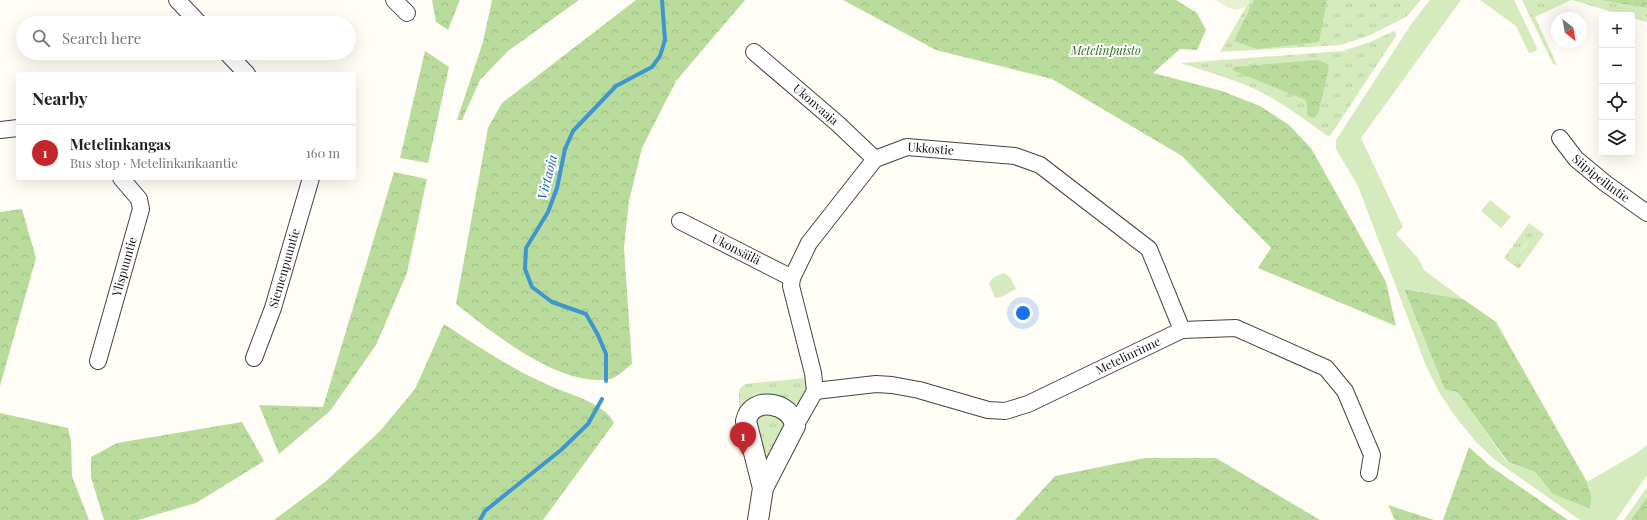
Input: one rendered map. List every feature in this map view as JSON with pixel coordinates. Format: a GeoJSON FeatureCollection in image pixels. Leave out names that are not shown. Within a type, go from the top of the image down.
{"type":"FeatureCollection","features":[{"type":"Feature","properties":{"kind":"street"},"geometry":{"type":"LineString","coordinates":[[177,0],[192,16]]}},
{"type":"Feature","properties":{"kind":"street"},"geometry":{"type":"LineString","coordinates":[[394,0],[407,13]]}},
{"type":"Feature","properties":{"kind":"street","name":"Ukonvaaja"},"geometry":{"type":"LineString","coordinates":[[754,52],[837,123],[875,158]]}},
{"type":"Feature","properties":{"kind":"street"},"geometry":{"type":"LineString","coordinates":[[234,60],[245,72]]}},
{"type":"Feature","properties":{"kind":"street"},"geometry":{"type":"LineString","coordinates":[[0,130],[16,128]]}},
{"type":"Feature","properties":{"kind":"street","name":"Siipipeilintie"},"geometry":{"type":"LineString","coordinates":[[1560,138],[1576,159],[1605,183],[1647,213]]}},
{"type":"Feature","properties":{"kind":"street","name":"Ukkostie"},"geometry":{"type":"LineString","coordinates":[[875,158],[907,148],[1015,156],[1040,165],[1149,249],[1182,330]]}},
{"type":"Feature","properties":{"kind":"street"},"geometry":{"type":"LineString","coordinates":[[764,488],[795,426],[815,391],[813,373],[791,286],[792,278],[808,243],[875,158]]}},
{"type":"Feature","properties":{"kind":"street","name":"Ylispuuntie"},"geometry":{"type":"LineString","coordinates":[[98,361],[141,209],[139,198],[123,180]]}},
{"type":"Feature","properties":{"kind":"street","name":"Siemenpuuntie"},"geometry":{"type":"LineString","coordinates":[[254,358],[273,308],[310,180]]}},
{"type":"Feature","properties":{"kind":"street","name":"Ukonsäilä"},"geometry":{"type":"LineString","coordinates":[[680,221],[792,278]]}},
{"type":"Feature","properties":{"kind":"street","name":"Metelinrinne"},"geometry":{"type":"LineString","coordinates":[[815,391],[876,384],[892,385],[919,390],[988,410],[1005,411],[1028,404],[1182,330],[1236,328],[1326,368],[1345,391],[1372,455],[1369,473]]}},
{"type":"Feature","properties":{"kind":"street"},"geometry":{"type":"LineString","coordinates":[[762,518],[764,488],[746,426],[747,417],[750,412],[761,405],[775,406],[792,416],[795,426]]}},
{"type":"Feature","properties":{"kind":"green space"},"geometry":{"type":"Polygon","coordinates":[[[432,0],[460,0],[448,30],[436,22],[432,0]]]}},
{"type":"Feature","properties":{"kind":"green space"},"geometry":{"type":"Polygon","coordinates":[[[492,0],[579,0],[508,51],[480,80],[462,120],[457,120],[483,42],[492,0]]]}},
{"type":"Feature","properties":{"kind":"green space"},"geometry":{"type":"Polygon","coordinates":[[[636,0],[745,0],[676,81],[642,148],[629,201],[624,248],[632,364],[613,378],[591,380],[570,375],[549,367],[528,356],[456,304],[488,128],[502,103],[636,0]]]}},
{"type":"Feature","properties":{"kind":"green space","name":"Metelinpuisto"},"geometry":{"type":"Polygon","coordinates":[[[843,0],[1176,0],[1197,13],[1206,30],[1197,50],[1180,49],[1153,73],[1222,91],[1260,106],[1289,125],[1311,148],[1386,282],[1396,326],[1258,268],[1271,248],[1182,156],[1052,79],[936,50],[843,0]]]}},
{"type":"Feature","properties":{"kind":"green space"},"geometry":{"type":"Polygon","coordinates":[[[1215,0],[1250,0],[1247,6],[1237,10],[1229,8],[1215,0]]]}},
{"type":"Feature","properties":{"kind":"green space"},"geometry":{"type":"Polygon","coordinates":[[[1250,0],[1421,0],[1406,17],[1368,36],[1341,45],[1220,52],[1250,0]]]}},
{"type":"Feature","properties":{"kind":"green space"},"geometry":{"type":"Polygon","coordinates":[[[1254,0],[1327,0],[1319,42],[1258,49],[1234,41],[1254,0]]]}},
{"type":"Feature","properties":{"kind":"green space"},"geometry":{"type":"Polygon","coordinates":[[[1430,0],[1461,0],[1361,138],[1403,227],[1396,234],[1418,258],[1424,270],[1463,299],[1404,289],[1445,390],[1457,392],[1507,462],[1535,472],[1553,494],[1590,509],[1592,498],[1587,482],[1637,453],[1647,445],[1647,475],[1616,520],[1580,520],[1495,460],[1477,443],[1454,415],[1439,392],[1426,366],[1358,186],[1336,149],[1336,140],[1412,23],[1430,0]]]}},
{"type":"Feature","properties":{"kind":"green space"},"geometry":{"type":"Polygon","coordinates":[[[1480,0],[1514,0],[1537,48],[1536,51],[1529,53],[1516,26],[1480,0]]]}},
{"type":"Feature","properties":{"kind":"green space"},"geometry":{"type":"Polygon","coordinates":[[[1522,0],[1571,0],[1535,17],[1557,65],[1553,64],[1522,0]]]}},
{"type":"Feature","properties":{"kind":"green space"},"geometry":{"type":"Polygon","coordinates":[[[1572,0],[1599,0],[1647,8],[1647,22],[1635,19],[1635,12],[1613,12],[1572,0]]]}},
{"type":"Feature","properties":{"kind":"green space"},"geometry":{"type":"Polygon","coordinates":[[[1599,0],[1647,0],[1647,8],[1599,0]]]}},
{"type":"Feature","properties":{"kind":"green space"},"geometry":{"type":"Polygon","coordinates":[[[1394,31],[1396,36],[1330,136],[1326,135],[1282,104],[1257,90],[1236,81],[1182,63],[1343,51],[1370,42],[1394,31]]]}},
{"type":"Feature","properties":{"kind":"green space"},"geometry":{"type":"Polygon","coordinates":[[[425,51],[449,67],[428,163],[400,158],[425,51]]]}},
{"type":"Feature","properties":{"kind":"green space"},"geometry":{"type":"Polygon","coordinates":[[[1317,60],[1326,63],[1329,68],[1318,114],[1313,118],[1308,116],[1306,100],[1232,70],[1234,67],[1317,60]]]}},
{"type":"Feature","properties":{"kind":"green space"},"geometry":{"type":"Polygon","coordinates":[[[394,172],[427,179],[407,273],[376,345],[330,411],[279,454],[259,405],[323,407],[394,172]]]}},
{"type":"Feature","properties":{"kind":"green space"},"geometry":{"type":"Polygon","coordinates":[[[1490,200],[1511,217],[1501,228],[1481,211],[1490,200]]]}},
{"type":"Feature","properties":{"kind":"green space"},"geometry":{"type":"Polygon","coordinates":[[[22,209],[36,258],[0,386],[0,212],[22,209]]]}},
{"type":"Feature","properties":{"kind":"green space"},"geometry":{"type":"Polygon","coordinates":[[[1529,223],[1544,234],[1535,247],[1527,242],[1517,257],[1524,262],[1519,269],[1504,258],[1529,223]]]}},
{"type":"Feature","properties":{"kind":"green space"},"geometry":{"type":"Polygon","coordinates":[[[1528,242],[1535,247],[1524,262],[1517,257],[1528,242]]]}},
{"type":"Feature","properties":{"kind":"green space"},"geometry":{"type":"Polygon","coordinates":[[[1004,273],[1010,277],[1016,289],[1001,297],[995,298],[989,283],[994,277],[1004,273]]]}},
{"type":"Feature","properties":{"kind":"green space"},"geometry":{"type":"Polygon","coordinates":[[[1404,289],[1463,299],[1496,322],[1587,482],[1592,498],[1590,509],[1552,494],[1535,472],[1508,462],[1457,392],[1445,390],[1404,289]]]}},
{"type":"Feature","properties":{"kind":"green space"},"geometry":{"type":"Polygon","coordinates":[[[444,324],[516,369],[547,385],[577,396],[599,407],[614,423],[543,520],[274,520],[325,482],[380,431],[415,389],[444,324]]]}},
{"type":"Feature","properties":{"kind":"green space"},"geometry":{"type":"Polygon","coordinates":[[[807,379],[804,393],[799,402],[796,404],[739,413],[739,391],[745,384],[807,379]]]}},
{"type":"Feature","properties":{"kind":"green space"},"geometry":{"type":"Polygon","coordinates":[[[766,411],[779,418],[784,424],[785,431],[766,465],[755,422],[759,415],[766,411]]]}},
{"type":"Feature","properties":{"kind":"green space"},"geometry":{"type":"Polygon","coordinates":[[[0,413],[68,428],[71,441],[72,476],[89,520],[0,520],[0,413]]]}},
{"type":"Feature","properties":{"kind":"green space"},"geometry":{"type":"Polygon","coordinates":[[[242,422],[264,461],[196,503],[138,520],[104,520],[91,477],[91,457],[117,443],[242,422]]]}},
{"type":"Feature","properties":{"kind":"green space"},"geometry":{"type":"Polygon","coordinates":[[[1469,447],[1490,466],[1568,520],[1443,520],[1469,447]]]}},
{"type":"Feature","properties":{"kind":"green space"},"geometry":{"type":"Polygon","coordinates":[[[1145,458],[1216,458],[1320,520],[1015,520],[1055,476],[1145,458]]]}},
{"type":"Feature","properties":{"kind":"green space"},"geometry":{"type":"Polygon","coordinates":[[[1647,487],[1647,496],[1631,520],[1624,520],[1647,487]]]}},
{"type":"Feature","properties":{"kind":"green space"},"geometry":{"type":"Polygon","coordinates":[[[1647,496],[1647,520],[1631,520],[1647,496]]]}},
{"type":"Feature","properties":{"kind":"green space"},"geometry":{"type":"Polygon","coordinates":[[[1388,505],[1434,520],[1395,520],[1388,505]]]}},
{"type":"Feature","properties":{"kind":"waterway","name":"Virtaoja"},"geometry":{"type":"LineString","coordinates":[[606,381],[606,354],[598,335],[586,314],[552,302],[532,287],[525,269],[526,248],[548,212],[557,188],[565,149],[573,131],[616,86],[652,67],[660,56],[665,40],[662,0]]}},
{"type":"Feature","properties":{"kind":"waterway","name":"Virtaoja"},"geometry":{"type":"LineString","coordinates":[[480,520],[485,511],[561,450],[588,424],[602,399]]}},
{"type":"Feature","properties":{"kind":"place","name":"Metelinkangas"},"geometry":{"type":"Point","coordinates":[743,455]}}]}
